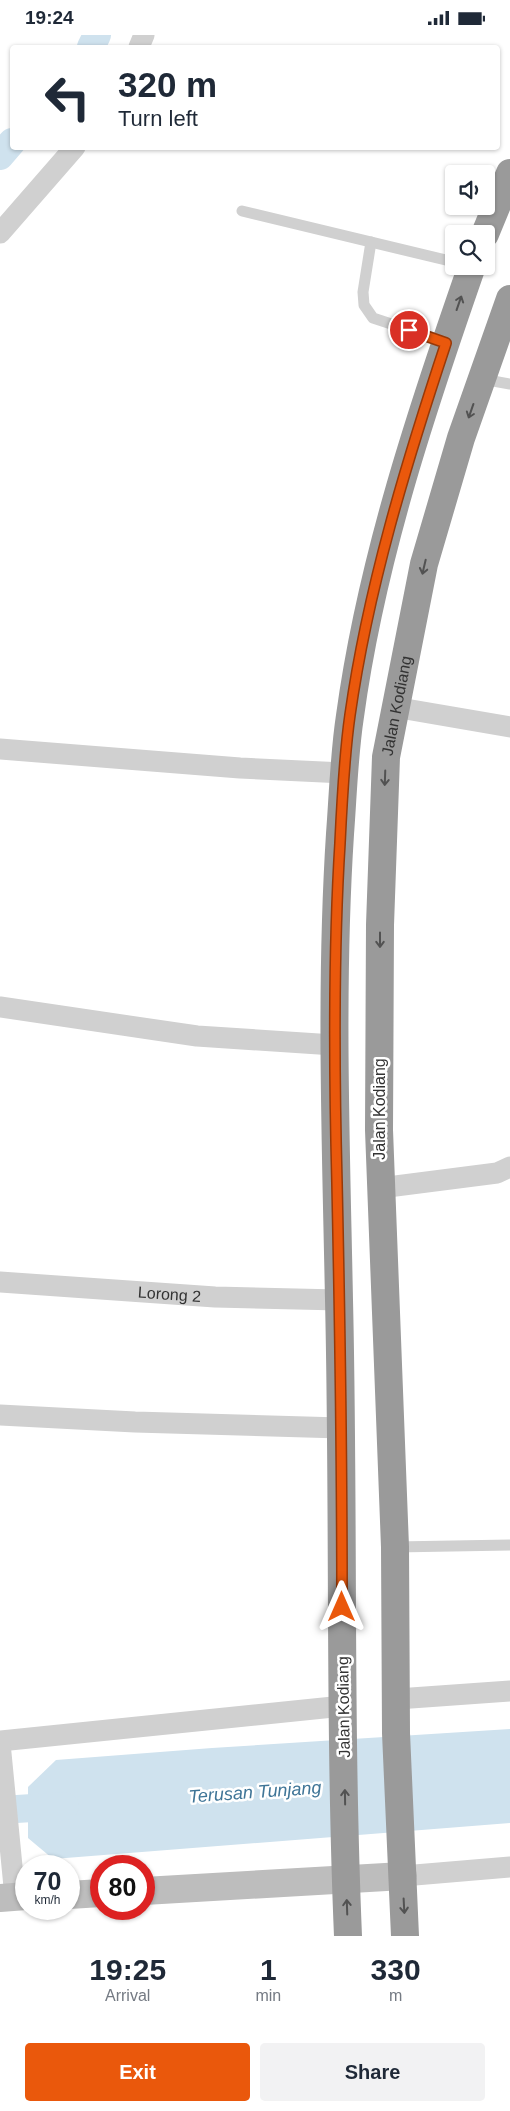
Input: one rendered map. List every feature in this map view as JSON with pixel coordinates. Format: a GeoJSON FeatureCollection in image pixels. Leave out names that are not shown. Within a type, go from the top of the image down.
{"type":"FeatureCollection","features":[{"type":"Feature","properties":{"kind":"highway"},"geometry":{"type":"LineString","coordinates":[[489,225],[510,173]]}},
{"type":"Feature","properties":{"kind":"highway","name":"Jalan Kodiang"},"geometry":{"type":"LineString","coordinates":[[348,1936],[334,1045],[336,906],[344,773],[350,715],[382,554],[423,412],[468,275]]}},
{"type":"Feature","properties":{"kind":"highway","name":"Jalan Kodiang"},"geometry":{"type":"LineString","coordinates":[[406,1936],[396,1733],[395,1547],[380,1188],[380,915],[386,757],[394,707],[424,564],[461,438],[510,299]]}},
{"type":"Feature","properties":{"kind":"main road"},"geometry":{"type":"LineString","coordinates":[[155,1890],[403,1876]]}},
{"type":"Feature","properties":{"kind":"street"},"geometry":{"type":"LineString","coordinates":[[0,233],[72,150]]}},
{"type":"Feature","properties":{"kind":"street"},"geometry":{"type":"LineString","coordinates":[[394,707],[510,727]]}},
{"type":"Feature","properties":{"kind":"street"},"geometry":{"type":"LineString","coordinates":[[0,749],[240,768],[344,773]]}},
{"type":"Feature","properties":{"kind":"street"},"geometry":{"type":"LineString","coordinates":[[0,1007],[197,1036],[334,1045]]}},
{"type":"Feature","properties":{"kind":"street"},"geometry":{"type":"LineString","coordinates":[[380,1188],[497,1173],[510,1167]]}},
{"type":"Feature","properties":{"kind":"street","name":"Lorong 2"},"geometry":{"type":"LineString","coordinates":[[0,1282],[215,1297],[339,1300]]}},
{"type":"Feature","properties":{"kind":"street"},"geometry":{"type":"LineString","coordinates":[[0,1415],[135,1422],[341,1428]]}},
{"type":"Feature","properties":{"kind":"street"},"geometry":{"type":"LineString","coordinates":[[397,1699],[510,1691]]}},
{"type":"Feature","properties":{"kind":"street"},"geometry":{"type":"LineString","coordinates":[[14,1897],[4,1767],[0,1742],[343,1705]]}},
{"type":"Feature","properties":{"kind":"street"},"geometry":{"type":"LineString","coordinates":[[403,1876],[510,1867]]}},
{"type":"Feature","properties":{"kind":"lane"},"geometry":{"type":"LineString","coordinates":[[242,211],[445,260]]}},
{"type":"Feature","properties":{"kind":"lane"},"geometry":{"type":"LineString","coordinates":[[371,242],[363,292],[364,305],[372,318],[446,343]]}},
{"type":"Feature","properties":{"kind":"lane"},"geometry":{"type":"LineString","coordinates":[[482,379],[510,384]]}},
{"type":"Feature","properties":{"kind":"lane"},"geometry":{"type":"LineString","coordinates":[[395,1547],[510,1545]]}},
{"type":"Feature","properties":{"kind":"water"},"geometry":{"type":"Polygon","coordinates":[[[510,1729],[510,1823],[80,1857],[80,1855],[48,1855],[28,1838],[28,1787],[56,1760],[510,1729]]]}},
{"type":"Feature","properties":{"kind":"waterway"},"geometry":{"type":"LineString","coordinates":[[92,45],[97,35]]}},
{"type":"Feature","properties":{"kind":"waterway"},"geometry":{"type":"LineString","coordinates":[[0,156],[10,144]]}},
{"type":"Feature","properties":{"kind":"waterway","name":"Terusan Tunjang"},"geometry":{"type":"LineString","coordinates":[[0,1810],[65,1806]]}},
{"type":"Feature","properties":{"kind":"route"},"geometry":{"type":"LineString","coordinates":[[342,1607],[341,1410],[334,1061],[336,906],[344,773],[350,715],[364,638],[382,554],[423,412],[446,343],[409,330]]}}]}
